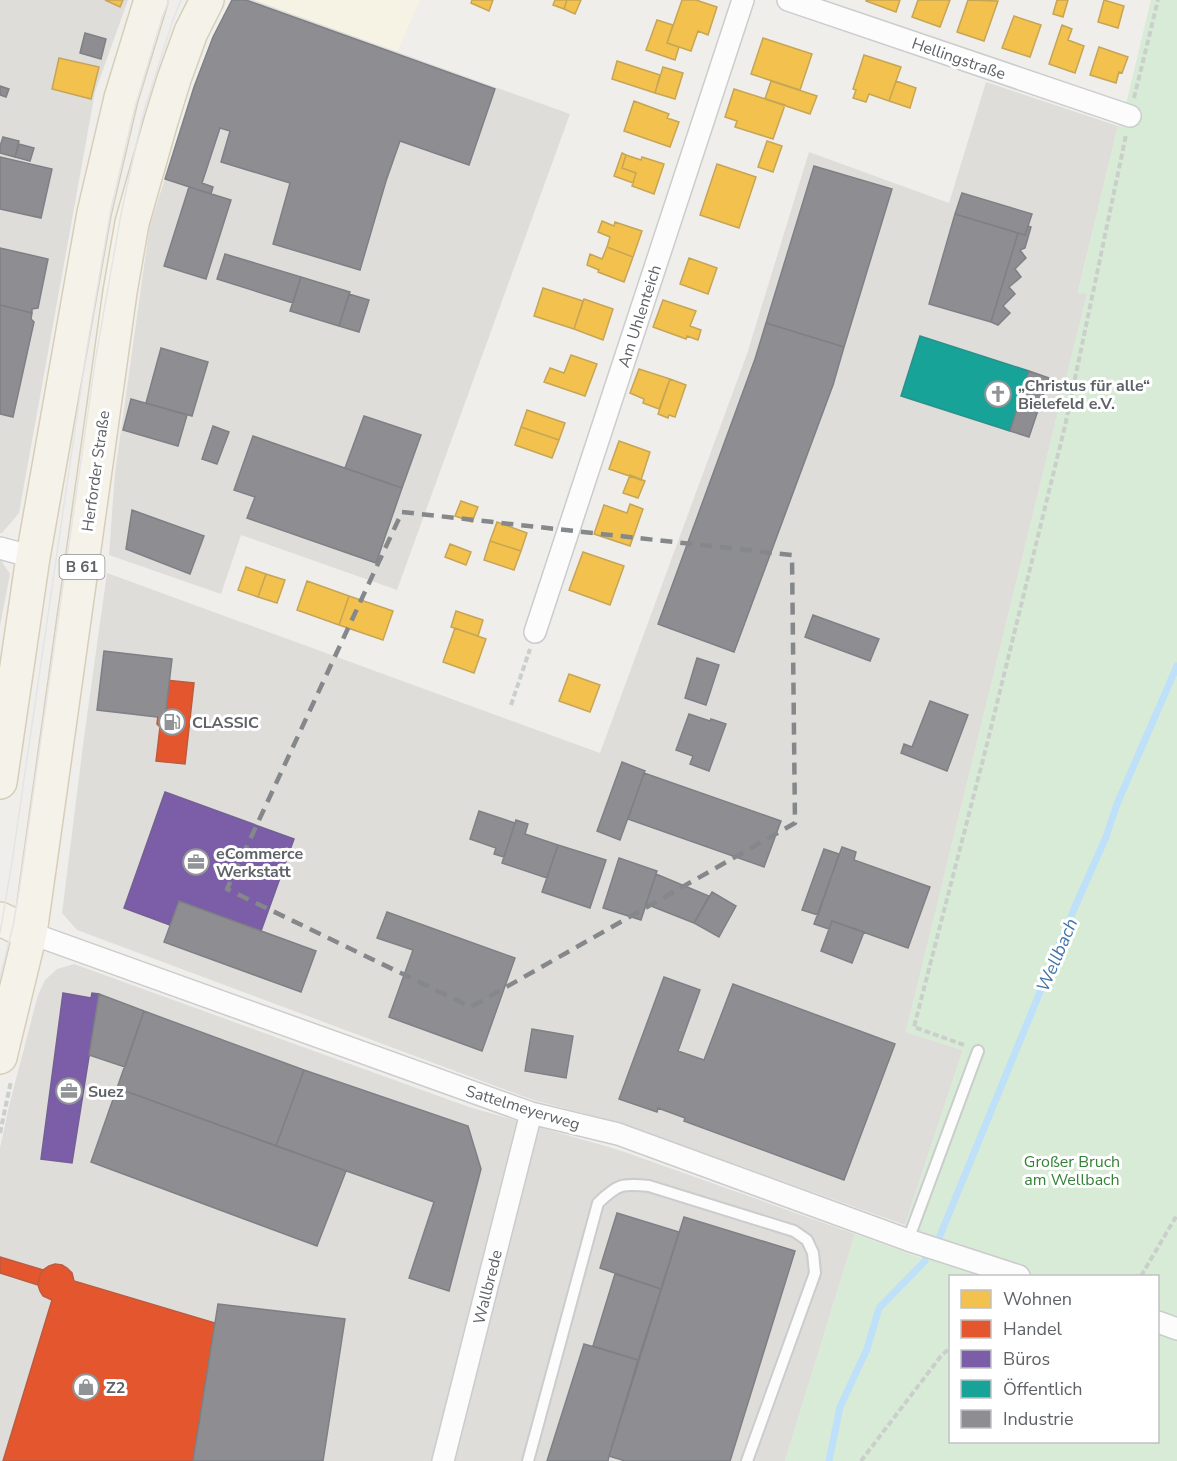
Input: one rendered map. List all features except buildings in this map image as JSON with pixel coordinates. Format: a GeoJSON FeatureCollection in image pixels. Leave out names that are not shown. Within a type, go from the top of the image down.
{"type":"FeatureCollection","features":[{"type":"Feature","properties":{"kind":"main road"},"geometry":{"type":"LineString","coordinates":[[0,782],[33,557],[94,213],[121,98],[151,0]]}},
{"type":"Feature","properties":{"kind":"main road","name":"Herforder Straße"},"geometry":{"type":"LineString","coordinates":[[0,1058],[30,933],[115,326],[132,223],[174,79],[191,32],[207,0]]}},
{"type":"Feature","properties":{"kind":"main road"},"geometry":{"type":"LineString","coordinates":[[0,919],[30,933]]}},
{"type":"Feature","properties":{"kind":"street","name":"Am Uhlenteich"},"geometry":{"type":"LineString","coordinates":[[535,632],[743,0]]}},
{"type":"Feature","properties":{"kind":"street","name":"Hellingstraße"},"geometry":{"type":"LineString","coordinates":[[788,0],[1130,116]]}},
{"type":"Feature","properties":{"kind":"street"},"geometry":{"type":"LineString","coordinates":[[0,548],[33,557]]}},
{"type":"Feature","properties":{"kind":"street","name":"Sattelmeyerweg"},"geometry":{"type":"LineString","coordinates":[[30,933],[531,1113],[618,1134],[908,1240],[1016,1275]]}},
{"type":"Feature","properties":{"kind":"street","name":"Wallbrede"},"geometry":{"type":"LineString","coordinates":[[443,1461],[531,1113]]}},
{"type":"Feature","properties":{"kind":"street"},"geometry":{"type":"LineString","coordinates":[[1159,1323],[1177,1329]]}},
{"type":"Feature","properties":{"kind":"lane"},"geometry":{"type":"LineString","coordinates":[[908,1240],[978,1051]]}},
{"type":"Feature","properties":{"kind":"lane"},"geometry":{"type":"LineString","coordinates":[[528,1461],[598,1203],[613,1189],[629,1184],[649,1186],[794,1231],[807,1240],[813,1253],[815,1273],[747,1461]]}},
{"type":"Feature","properties":{"kind":"path"},"geometry":{"type":"LineString","coordinates":[[978,1051],[914,1027],[988,740],[1065,426],[1130,116],[1158,0]]}},
{"type":"Feature","properties":{"kind":"path"},"geometry":{"type":"LineString","coordinates":[[512,705],[535,632]]}},
{"type":"Feature","properties":{"kind":"path"},"geometry":{"type":"LineString","coordinates":[[1142,1275],[1177,1215]]}},
{"type":"Feature","properties":{"kind":"path"},"geometry":{"type":"LineString","coordinates":[[861,1461],[941,1356],[949,1350]]}},
{"type":"Feature","properties":{"kind":"highlighted area"},"geometry":{"type":"Polygon","coordinates":[[[402,512],[792,555],[795,823],[471,1007],[227,889],[402,512]]]}},
{"type":"Feature","properties":{"kind":"shaded area"},"geometry":{"type":"Polygon","coordinates":[[[0,0],[128,0],[95,92],[19,513],[2,533],[0,533],[0,0]]]}},
{"type":"Feature","properties":{"kind":"shaded area"},"geometry":{"type":"Polygon","coordinates":[[[231,0],[253,0],[570,114],[397,590],[241,535],[221,594],[109,555],[115,473],[150,224],[212,38],[231,0]]]}},
{"type":"Feature","properties":{"kind":"shaded area"},"geometry":{"type":"Polygon","coordinates":[[[253,0],[420,0],[397,52],[253,0]]]}},
{"type":"Feature","properties":{"kind":"shaded area"},"geometry":{"type":"Polygon","coordinates":[[[986,82],[1118,126],[1078,292],[1087,294],[906,1032],[963,1050],[905,1225],[621,1123],[533,1100],[77,930],[62,913],[107,573],[600,753],[747,354],[809,152],[949,203],[986,82]]]}},
{"type":"Feature","properties":{"kind":"shaded area"},"geometry":{"type":"Polygon","coordinates":[[[0,559],[10,574],[0,626],[0,559]]]}},
{"type":"Feature","properties":{"kind":"shaded area"},"geometry":{"type":"Polygon","coordinates":[[[74,964],[469,1107],[619,1150],[855,1234],[785,1461],[0,1461],[0,1148],[38,995],[45,980],[57,969],[74,964]]]}},
{"type":"Feature","properties":{"kind":"green space","name":"Großer Bruch am Wellbach"},"geometry":{"type":"Polygon","coordinates":[[[1151,0],[1177,0],[1177,1461],[785,1461],[855,1234],[921,1258],[930,1237],[905,1225],[963,1050],[906,1032],[1087,294],[1078,293],[1118,126],[1126,104],[1151,0]]]}},
{"type":"Feature","properties":{"kind":"waterway","name":"Wellbach"},"geometry":{"type":"LineString","coordinates":[[937,1243],[1074,909],[1106,837],[1117,804],[1177,666]]}},
{"type":"Feature","properties":{"kind":"waterway","name":"Wellbach"},"geometry":{"type":"LineString","coordinates":[[829,1461],[840,1407],[867,1349],[879,1308],[925,1261]]}},
{"type":"Feature","properties":{"kind":"tram line"},"geometry":{"type":"LineString","coordinates":[[0,933],[86,354],[111,209],[135,107],[169,0]]}},
{"type":"Feature","properties":{"kind":"tram line"},"geometry":{"type":"LineString","coordinates":[[0,977],[13,926],[20,885],[96,356],[121,214],[143,114],[181,0]]}},
{"type":"Feature","properties":{"kind":"place","name":"„Christus für alle“ Bielefeld e.V."},"geometry":{"type":"Point","coordinates":[998,394]}},
{"type":"Feature","properties":{"kind":"place","name":"CLASSIC"},"geometry":{"type":"Point","coordinates":[172,722]}},
{"type":"Feature","properties":{"kind":"place","name":"eCommerce Werkstatt"},"geometry":{"type":"Point","coordinates":[196,862]}},
{"type":"Feature","properties":{"kind":"place","name":"Suez"},"geometry":{"type":"Point","coordinates":[69,1091]}},
{"type":"Feature","properties":{"kind":"place","name":"Z2"},"geometry":{"type":"Point","coordinates":[86,1387]}}]}
